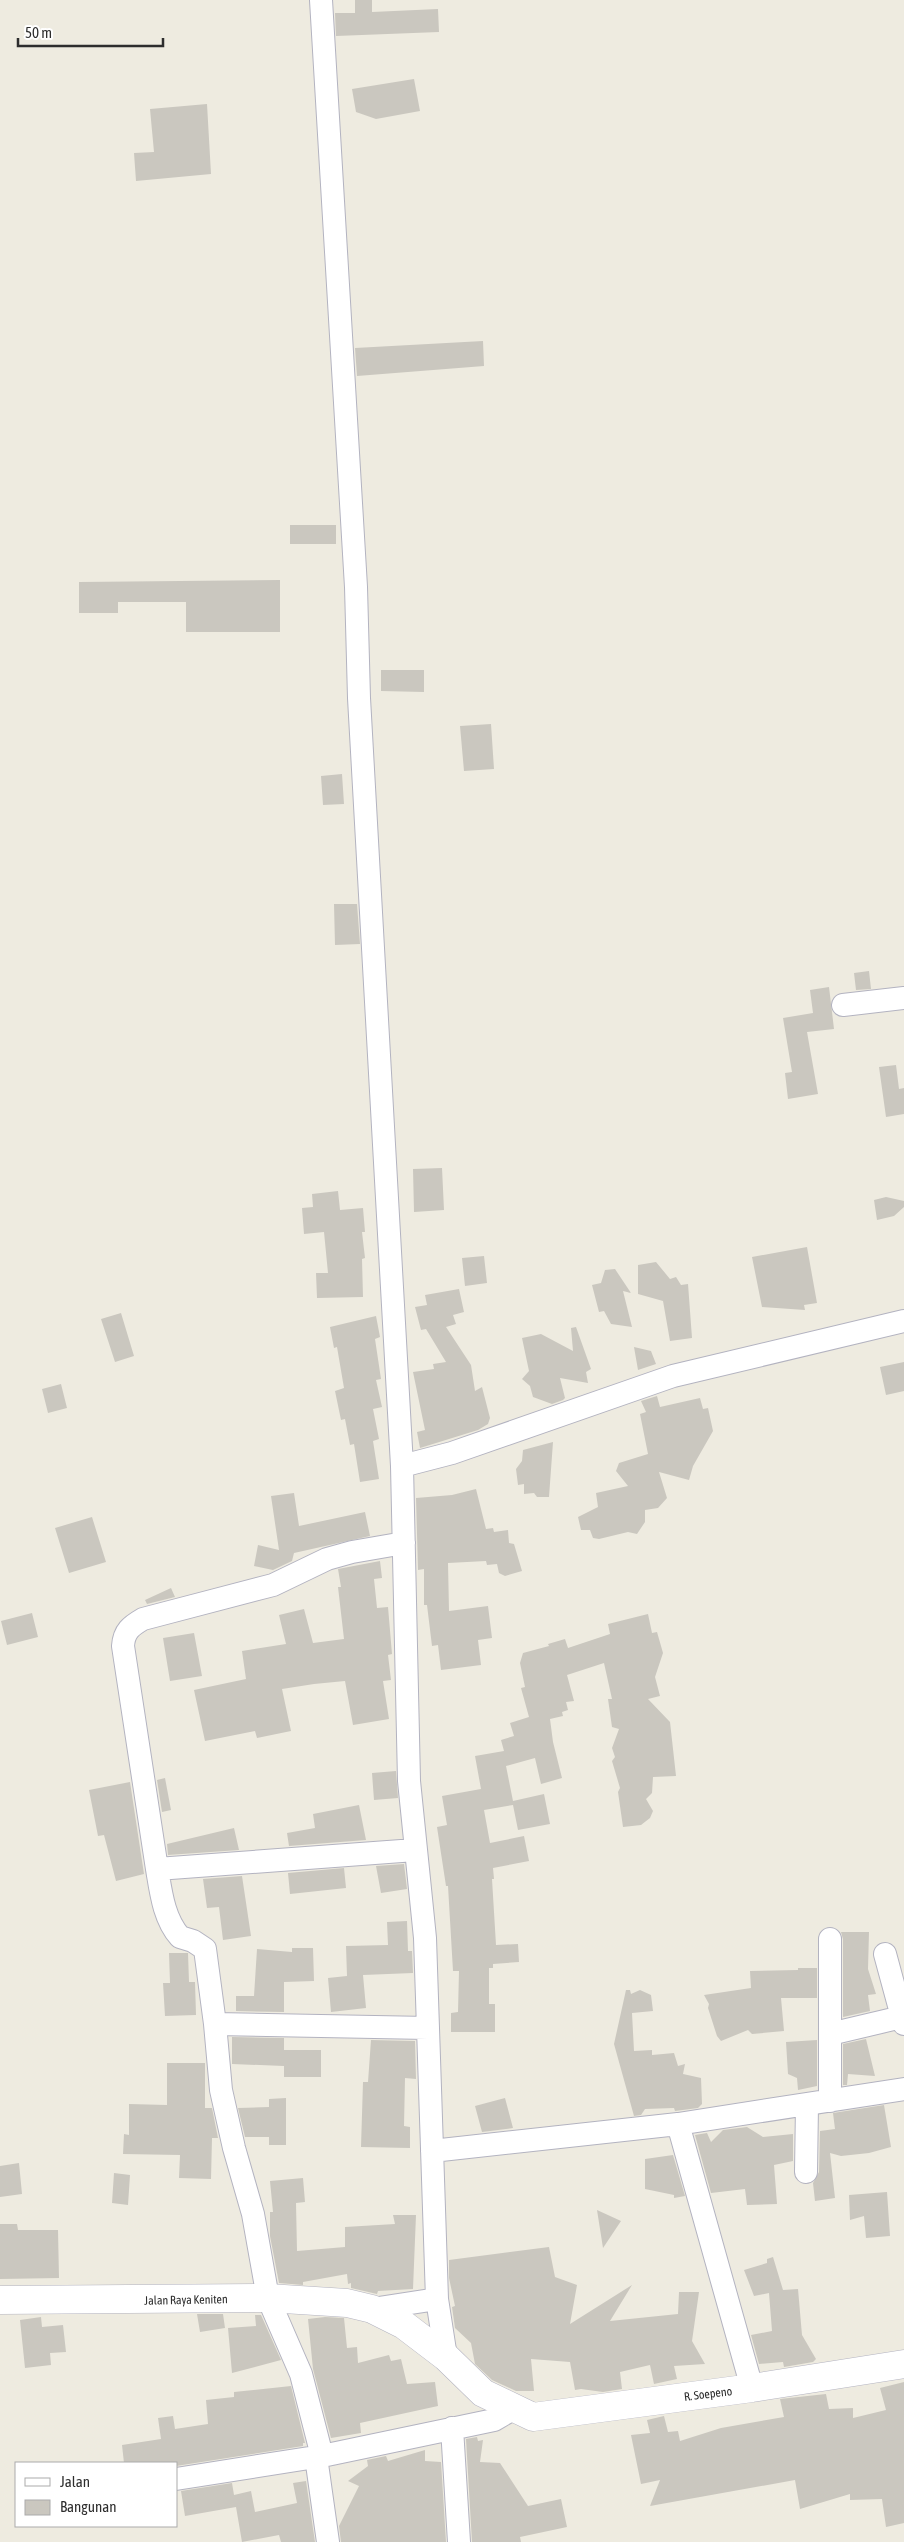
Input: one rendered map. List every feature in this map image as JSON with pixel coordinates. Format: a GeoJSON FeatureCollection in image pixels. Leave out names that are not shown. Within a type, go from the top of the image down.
{"type":"FeatureCollection","features":[{"type":"Feature","properties":{"kind":"street"},"geometry":{"type":"LineString","coordinates":[[321,0],[356,587],[360,718],[402,1466],[409,1780],[425,1938],[436,2299],[446,2357]]}},
{"type":"Feature","properties":{"kind":"street"},"geometry":{"type":"LineString","coordinates":[[842,1005],[904,998]]}},
{"type":"Feature","properties":{"kind":"street"},"geometry":{"type":"LineString","coordinates":[[402,1466],[452,1453],[673,1376],[904,1321]]}},
{"type":"Feature","properties":{"kind":"street"},"geometry":{"type":"LineString","coordinates":[[328,2542],[318,2464],[322,2456],[301,2374],[268,2298],[253,2214],[234,2148],[221,2090],[205,1949],[193,1941],[180,1937],[173,1927],[160,1892],[123,1646],[124,1636],[130,1627],[144,1619],[273,1585],[327,1559],[352,1552],[404,1543]]}},
{"type":"Feature","properties":{"kind":"street"},"geometry":{"type":"LineString","coordinates":[[157,1869],[415,1850]]}},
{"type":"Feature","properties":{"kind":"street"},"geometry":{"type":"LineString","coordinates":[[830,1940],[830,2101]]}},
{"type":"Feature","properties":{"kind":"street"},"geometry":{"type":"LineString","coordinates":[[830,2034],[903,2021],[885,1954]]}},
{"type":"Feature","properties":{"kind":"street"},"geometry":{"type":"LineString","coordinates":[[215,2024],[428,2028]]}},
{"type":"Feature","properties":{"kind":"street"},"geometry":{"type":"LineString","coordinates":[[432,2151],[678,2124],[904,2089]]}},
{"type":"Feature","properties":{"kind":"street"},"geometry":{"type":"LineString","coordinates":[[806,2172],[807,2105]]}},
{"type":"Feature","properties":{"kind":"street"},"geometry":{"type":"LineString","coordinates":[[678,2124],[752,2388]]}},
{"type":"Feature","properties":{"kind":"street","name":"Jalan Raya Keniten"},"geometry":{"type":"LineString","coordinates":[[0,2300],[268,2298],[347,2303],[372,2309],[404,2325],[446,2357]]}},
{"type":"Feature","properties":{"kind":"street"},"geometry":{"type":"LineString","coordinates":[[372,2309],[436,2299]]}},
{"type":"Feature","properties":{"kind":"street","name":"R. Soepeno"},"geometry":{"type":"LineString","coordinates":[[446,2357],[483,2393],[533,2417],[752,2388],[904,2364]]}},
{"type":"Feature","properties":{"kind":"street"},"geometry":{"type":"LineString","coordinates":[[178,2479],[322,2456],[494,2420],[513,2409]]}},
{"type":"Feature","properties":{"kind":"street"},"geometry":{"type":"LineString","coordinates":[[452,2428],[459,2542]]}},
{"type":"Feature","properties":{"kind":"building"},"geometry":{"type":"Polygon","coordinates":[[[355,0],[372,0],[372,12],[438,9],[439,32],[336,36],[335,13],[355,13],[355,0]]]}},
{"type":"Feature","properties":{"kind":"building"},"geometry":{"type":"Polygon","coordinates":[[[414,79],[420,111],[376,119],[356,112],[352,89],[414,79]]]}},
{"type":"Feature","properties":{"kind":"building"},"geometry":{"type":"Polygon","coordinates":[[[207,104],[211,174],[136,181],[134,153],[154,152],[150,109],[207,104]]]}},
{"type":"Feature","properties":{"kind":"building"},"geometry":{"type":"Polygon","coordinates":[[[483,341],[484,366],[357,376],[355,348],[483,341]]]}},
{"type":"Feature","properties":{"kind":"building"},"geometry":{"type":"Polygon","coordinates":[[[290,525],[336,525],[336,544],[290,544],[290,525]]]}},
{"type":"Feature","properties":{"kind":"building"},"geometry":{"type":"Polygon","coordinates":[[[280,580],[280,632],[186,632],[186,602],[118,602],[118,613],[79,613],[79,582],[280,580]]]}},
{"type":"Feature","properties":{"kind":"building"},"geometry":{"type":"Polygon","coordinates":[[[381,670],[424,670],[424,692],[381,691],[381,670]]]}},
{"type":"Feature","properties":{"kind":"building"},"geometry":{"type":"Polygon","coordinates":[[[491,724],[494,769],[464,771],[460,726],[491,724]]]}},
{"type":"Feature","properties":{"kind":"building"},"geometry":{"type":"Polygon","coordinates":[[[342,774],[344,804],[323,805],[321,776],[342,774]]]}},
{"type":"Feature","properties":{"kind":"building"},"geometry":{"type":"Polygon","coordinates":[[[334,904],[357,904],[360,944],[335,945],[334,904]]]}},
{"type":"Feature","properties":{"kind":"building"},"geometry":{"type":"Polygon","coordinates":[[[869,971],[871,989],[856,990],[854,973],[869,971]]]}},
{"type":"Feature","properties":{"kind":"building"},"geometry":{"type":"Polygon","coordinates":[[[829,987],[834,1029],[807,1032],[818,1094],[788,1099],[785,1073],[792,1072],[783,1018],[813,1013],[810,990],[829,987]]]}},
{"type":"Feature","properties":{"kind":"building"},"geometry":{"type":"Polygon","coordinates":[[[896,1065],[899,1089],[904,1088],[904,1114],[886,1117],[879,1067],[896,1065]]]}},
{"type":"Feature","properties":{"kind":"building"},"geometry":{"type":"Polygon","coordinates":[[[442,1168],[444,1210],[414,1212],[413,1169],[442,1168]]]}},
{"type":"Feature","properties":{"kind":"building"},"geometry":{"type":"Polygon","coordinates":[[[338,1191],[340,1210],[363,1208],[365,1232],[362,1232],[365,1258],[362,1259],[363,1297],[317,1298],[316,1273],[328,1273],[324,1232],[304,1234],[302,1208],[313,1207],[312,1194],[338,1191]]]}},
{"type":"Feature","properties":{"kind":"building"},"geometry":{"type":"Polygon","coordinates":[[[886,1197],[904,1201],[904,1207],[894,1216],[877,1220],[874,1200],[886,1197]]]}},
{"type":"Feature","properties":{"kind":"building"},"geometry":{"type":"Polygon","coordinates":[[[807,1247],[817,1303],[804,1305],[805,1310],[762,1307],[752,1257],[807,1247]]]}},
{"type":"Feature","properties":{"kind":"building"},"geometry":{"type":"Polygon","coordinates":[[[484,1256],[487,1283],[465,1286],[462,1258],[484,1256]]]}},
{"type":"Feature","properties":{"kind":"building"},"geometry":{"type":"Polygon","coordinates":[[[656,1262],[670,1279],[676,1277],[681,1285],[688,1284],[692,1338],[670,1341],[663,1301],[638,1294],[638,1265],[656,1262]]]}},
{"type":"Feature","properties":{"kind":"building"},"geometry":{"type":"Polygon","coordinates":[[[615,1269],[631,1293],[623,1291],[632,1327],[611,1324],[604,1311],[599,1312],[592,1285],[601,1283],[605,1270],[615,1269]]]}},
{"type":"Feature","properties":{"kind":"building"},"geometry":{"type":"Polygon","coordinates":[[[459,1289],[464,1312],[453,1315],[456,1324],[446,1327],[471,1365],[475,1391],[482,1387],[490,1418],[488,1424],[478,1430],[420,1448],[417,1432],[425,1430],[413,1372],[434,1369],[433,1364],[446,1362],[426,1329],[421,1330],[415,1307],[427,1305],[425,1295],[459,1289]]]}},
{"type":"Feature","properties":{"kind":"building"},"geometry":{"type":"Polygon","coordinates":[[[121,1313],[134,1356],[115,1362],[101,1319],[121,1313]]]}},
{"type":"Feature","properties":{"kind":"building"},"geometry":{"type":"Polygon","coordinates":[[[376,1316],[380,1337],[375,1339],[381,1379],[376,1380],[382,1407],[373,1409],[379,1439],[373,1441],[379,1479],[360,1482],[354,1444],[350,1445],[345,1419],[341,1420],[335,1391],[344,1388],[337,1347],[334,1348],[330,1327],[376,1316]]]}},
{"type":"Feature","properties":{"kind":"building"},"geometry":{"type":"Polygon","coordinates":[[[576,1327],[591,1369],[586,1372],[588,1383],[560,1378],[565,1398],[563,1400],[552,1404],[533,1397],[530,1386],[522,1379],[529,1371],[522,1338],[541,1334],[573,1351],[571,1328],[576,1327]]]}},
{"type":"Feature","properties":{"kind":"building"},"geometry":{"type":"Polygon","coordinates":[[[634,1347],[651,1351],[656,1364],[638,1370],[634,1347]]]}},
{"type":"Feature","properties":{"kind":"building"},"geometry":{"type":"Polygon","coordinates":[[[904,1362],[904,1391],[886,1395],[880,1367],[904,1362]]]}},
{"type":"Feature","properties":{"kind":"building"},"geometry":{"type":"Polygon","coordinates":[[[61,1384],[67,1408],[48,1413],[42,1389],[61,1384]]]}},
{"type":"Feature","properties":{"kind":"building"},"geometry":{"type":"Polygon","coordinates":[[[657,1396],[660,1407],[700,1398],[703,1409],[708,1408],[713,1431],[693,1466],[689,1480],[659,1472],[667,1498],[658,1508],[645,1510],[645,1522],[637,1534],[628,1532],[599,1539],[593,1538],[590,1530],[581,1530],[578,1517],[598,1507],[596,1493],[628,1486],[616,1471],[619,1463],[648,1454],[640,1414],[646,1412],[641,1401],[657,1396]]]}},
{"type":"Feature","properties":{"kind":"building"},"geometry":{"type":"Polygon","coordinates":[[[553,1442],[549,1497],[537,1497],[534,1493],[524,1494],[524,1484],[518,1485],[516,1469],[522,1461],[523,1450],[553,1442]]]}},
{"type":"Feature","properties":{"kind":"building"},"geometry":{"type":"Polygon","coordinates":[[[476,1489],[486,1529],[493,1528],[494,1532],[508,1530],[509,1543],[514,1544],[522,1571],[505,1576],[499,1573],[497,1564],[487,1565],[486,1561],[448,1563],[449,1611],[488,1606],[492,1638],[478,1640],[481,1665],[441,1670],[438,1645],[432,1646],[427,1605],[424,1605],[424,1569],[418,1570],[416,1498],[452,1495],[476,1489]]]}},
{"type":"Feature","properties":{"kind":"building"},"geometry":{"type":"Polygon","coordinates":[[[294,1493],[299,1526],[365,1512],[370,1536],[294,1553],[292,1561],[273,1570],[254,1566],[258,1545],[279,1550],[271,1496],[294,1493]]]}},
{"type":"Feature","properties":{"kind":"building"},"geometry":{"type":"Polygon","coordinates":[[[92,1517],[106,1562],[69,1573],[55,1528],[92,1517]]]}},
{"type":"Feature","properties":{"kind":"building"},"geometry":{"type":"Polygon","coordinates":[[[380,1561],[382,1578],[374,1579],[377,1608],[388,1607],[392,1654],[388,1655],[391,1680],[383,1681],[389,1719],[353,1725],[345,1681],[314,1684],[282,1689],[291,1731],[257,1738],[255,1731],[205,1741],[194,1690],[246,1679],[242,1651],[286,1644],[279,1615],[304,1609],[313,1643],[344,1639],[338,1587],[341,1587],[338,1569],[380,1561]]]}},
{"type":"Feature","properties":{"kind":"building"},"geometry":{"type":"Polygon","coordinates":[[[171,1588],[175,1597],[147,1604],[145,1600],[171,1588]]]}},
{"type":"Feature","properties":{"kind":"building"},"geometry":{"type":"Polygon","coordinates":[[[32,1613],[38,1637],[7,1645],[1,1621],[32,1613]]]}},
{"type":"Feature","properties":{"kind":"building"},"geometry":{"type":"Polygon","coordinates":[[[648,1614],[652,1633],[657,1632],[663,1653],[655,1677],[660,1696],[648,1699],[670,1722],[676,1776],[653,1777],[652,1793],[646,1799],[653,1811],[650,1818],[641,1825],[623,1827],[618,1792],[620,1788],[612,1761],[615,1757],[612,1748],[619,1729],[612,1727],[608,1699],[612,1699],[604,1663],[567,1675],[574,1701],[566,1702],[568,1710],[562,1712],[563,1716],[550,1719],[553,1742],[562,1778],[541,1784],[535,1758],[506,1766],[513,1801],[544,1794],[550,1824],[518,1830],[513,1805],[484,1810],[490,1843],[524,1836],[529,1861],[493,1868],[494,1879],[492,1879],[496,1945],[518,1944],[519,1962],[493,1964],[493,1968],[489,1968],[489,2004],[495,2004],[495,2032],[451,2032],[451,2013],[458,2012],[459,1971],[453,1971],[448,1886],[446,1886],[437,1827],[447,1825],[442,1796],[481,1789],[475,1756],[504,1751],[501,1740],[514,1736],[510,1723],[529,1717],[521,1688],[525,1687],[520,1663],[523,1653],[549,1646],[548,1644],[565,1639],[568,1648],[610,1634],[608,1624],[648,1614]]]}},
{"type":"Feature","properties":{"kind":"building"},"geometry":{"type":"Polygon","coordinates":[[[194,1633],[202,1676],[170,1681],[163,1638],[194,1633]]]}},
{"type":"Feature","properties":{"kind":"building"},"geometry":{"type":"Polygon","coordinates":[[[396,1771],[398,1798],[374,1800],[372,1773],[396,1771]]]}},
{"type":"Feature","properties":{"kind":"building"},"geometry":{"type":"Polygon","coordinates":[[[165,1778],[171,1810],[162,1812],[157,1780],[165,1778]]]}},
{"type":"Feature","properties":{"kind":"building"},"geometry":{"type":"Polygon","coordinates":[[[130,1782],[144,1874],[116,1881],[104,1835],[98,1836],[89,1790],[130,1782]]]}},
{"type":"Feature","properties":{"kind":"building"},"geometry":{"type":"Polygon","coordinates":[[[359,1805],[366,1840],[289,1846],[287,1833],[315,1828],[313,1814],[359,1805]]]}},
{"type":"Feature","properties":{"kind":"building"},"geometry":{"type":"Polygon","coordinates":[[[234,1828],[239,1850],[168,1855],[167,1844],[234,1828]]]}},
{"type":"Feature","properties":{"kind":"building"},"geometry":{"type":"Polygon","coordinates":[[[404,1864],[407,1889],[381,1893],[376,1866],[404,1864]]]}},
{"type":"Feature","properties":{"kind":"building"},"geometry":{"type":"Polygon","coordinates":[[[344,1868],[346,1888],[290,1894],[288,1873],[344,1868]]]}},
{"type":"Feature","properties":{"kind":"building"},"geometry":{"type":"Polygon","coordinates":[[[242,1876],[251,1936],[223,1940],[219,1907],[207,1908],[203,1879],[242,1876]]]}},
{"type":"Feature","properties":{"kind":"building"},"geometry":{"type":"Polygon","coordinates":[[[407,1921],[408,1951],[412,1951],[413,1973],[363,1975],[366,2008],[331,2012],[328,1978],[347,1976],[346,1946],[388,1945],[387,1922],[407,1921]]]}},
{"type":"Feature","properties":{"kind":"building"},"geometry":{"type":"Polygon","coordinates":[[[841,1932],[869,1932],[868,1969],[876,1994],[868,1995],[870,2011],[843,2017],[843,1939],[841,1932]]]}},
{"type":"Feature","properties":{"kind":"building"},"geometry":{"type":"Polygon","coordinates":[[[292,1948],[313,1948],[314,1981],[284,1982],[284,2012],[236,2011],[236,1996],[254,1996],[257,1949],[292,1952],[292,1948]]]}},
{"type":"Feature","properties":{"kind":"building"},"geometry":{"type":"Polygon","coordinates":[[[169,1953],[188,1953],[189,1982],[195,1982],[196,2015],[165,2016],[163,1983],[170,1983],[169,1953]]]}},
{"type":"Feature","properties":{"kind":"building"},"geometry":{"type":"Polygon","coordinates":[[[798,1968],[817,1968],[817,1998],[781,1998],[784,2031],[752,2034],[748,2030],[721,2041],[717,2036],[708,2008],[709,2004],[704,1995],[751,1988],[750,1971],[798,1970],[798,1968]]]}},
{"type":"Feature","properties":{"kind":"building"},"geometry":{"type":"Polygon","coordinates":[[[626,1990],[630,1990],[631,1994],[640,1990],[651,1995],[653,2011],[632,2013],[634,2051],[652,2050],[652,2055],[674,2053],[678,2066],[685,2064],[683,2074],[701,2078],[702,2104],[698,2108],[675,2111],[674,2108],[645,2109],[641,2115],[634,2116],[614,2044],[626,1990]]]}},
{"type":"Feature","properties":{"kind":"building"},"geometry":{"type":"Polygon","coordinates":[[[232,2037],[284,2038],[284,2050],[321,2050],[321,2077],[284,2077],[284,2066],[232,2064],[232,2037]]]}},
{"type":"Feature","properties":{"kind":"building"},"geometry":{"type":"Polygon","coordinates":[[[866,2039],[875,2076],[848,2074],[847,2085],[843,2085],[843,2044],[866,2039]]]}},
{"type":"Feature","properties":{"kind":"building"},"geometry":{"type":"Polygon","coordinates":[[[371,2040],[415,2041],[416,2079],[405,2078],[404,2126],[410,2127],[410,2148],[361,2147],[363,2082],[368,2082],[371,2040]]]}},
{"type":"Feature","properties":{"kind":"building"},"geometry":{"type":"Polygon","coordinates":[[[817,2040],[817,2086],[798,2090],[797,2078],[788,2074],[786,2042],[817,2040]]]}},
{"type":"Feature","properties":{"kind":"building"},"geometry":{"type":"Polygon","coordinates":[[[167,2063],[205,2063],[205,2108],[212,2108],[218,2138],[212,2138],[211,2179],[179,2178],[180,2155],[123,2154],[124,2134],[129,2135],[129,2104],[167,2105],[167,2063]]]}},
{"type":"Feature","properties":{"kind":"building"},"geometry":{"type":"Polygon","coordinates":[[[286,2098],[286,2145],[269,2145],[269,2137],[245,2137],[238,2108],[269,2107],[269,2099],[286,2098]]]}},
{"type":"Feature","properties":{"kind":"building"},"geometry":{"type":"Polygon","coordinates":[[[505,2098],[513,2128],[482,2132],[475,2106],[505,2098]]]}},
{"type":"Feature","properties":{"kind":"building"},"geometry":{"type":"Polygon","coordinates":[[[884,2105],[891,2147],[869,2153],[841,2156],[830,2153],[835,2198],[815,2201],[813,2183],[819,2172],[820,2131],[835,2129],[833,2113],[884,2105]]]}},
{"type":"Feature","properties":{"kind":"building"},"geometry":{"type":"Polygon","coordinates":[[[747,2127],[763,2137],[793,2134],[793,2161],[774,2165],[777,2204],[747,2205],[745,2189],[711,2193],[695,2135],[707,2133],[711,2142],[723,2130],[747,2127]]]}},
{"type":"Feature","properties":{"kind":"building"},"geometry":{"type":"Polygon","coordinates":[[[673,2155],[685,2196],[674,2198],[674,2195],[645,2189],[645,2159],[673,2155]]]}},
{"type":"Feature","properties":{"kind":"building"},"geometry":{"type":"Polygon","coordinates":[[[19,2163],[22,2194],[0,2197],[0,2166],[19,2163]]]}},
{"type":"Feature","properties":{"kind":"building"},"geometry":{"type":"Polygon","coordinates":[[[114,2173],[130,2175],[128,2205],[112,2203],[114,2173]]]}},
{"type":"Feature","properties":{"kind":"building"},"geometry":{"type":"Polygon","coordinates":[[[303,2178],[305,2202],[296,2203],[297,2251],[345,2247],[345,2227],[395,2224],[393,2215],[416,2215],[413,2289],[378,2291],[377,2294],[351,2288],[351,2283],[348,2284],[347,2274],[303,2282],[303,2285],[279,2283],[270,2236],[270,2212],[273,2212],[270,2181],[303,2178]]]}},
{"type":"Feature","properties":{"kind":"building"},"geometry":{"type":"Polygon","coordinates":[[[887,2192],[890,2236],[866,2238],[864,2216],[850,2220],[849,2195],[887,2192]]]}},
{"type":"Feature","properties":{"kind":"building"},"geometry":{"type":"Polygon","coordinates":[[[597,2210],[621,2221],[603,2248],[597,2210]]]}},
{"type":"Feature","properties":{"kind":"building"},"geometry":{"type":"Polygon","coordinates":[[[0,2224],[17,2224],[18,2230],[58,2230],[59,2278],[0,2279],[0,2224]]]}},
{"type":"Feature","properties":{"kind":"building"},"geometry":{"type":"Polygon","coordinates":[[[549,2247],[555,2277],[577,2285],[570,2324],[632,2285],[610,2321],[678,2314],[679,2292],[699,2292],[692,2341],[705,2364],[674,2366],[677,2379],[654,2384],[650,2365],[620,2372],[622,2389],[603,2392],[575,2390],[570,2362],[531,2359],[534,2391],[516,2391],[492,2380],[475,2364],[471,2343],[455,2328],[452,2307],[455,2306],[449,2278],[449,2260],[549,2247]]]}},
{"type":"Feature","properties":{"kind":"building"},"geometry":{"type":"Polygon","coordinates":[[[773,2257],[783,2290],[798,2289],[802,2335],[816,2359],[813,2362],[784,2367],[783,2362],[759,2364],[751,2335],[772,2331],[769,2293],[754,2296],[744,2270],[767,2263],[767,2259],[773,2257]]]}},
{"type":"Feature","properties":{"kind":"building"},"geometry":{"type":"Polygon","coordinates":[[[197,2314],[223,2314],[225,2328],[200,2332],[197,2314]]]}},
{"type":"Feature","properties":{"kind":"building"},"geometry":{"type":"Polygon","coordinates":[[[255,2315],[261,2315],[281,2360],[232,2373],[228,2328],[256,2326],[255,2315]]]}},
{"type":"Feature","properties":{"kind":"building"},"geometry":{"type":"Polygon","coordinates":[[[41,2317],[42,2327],[63,2325],[66,2352],[50,2353],[51,2365],[25,2368],[20,2320],[41,2317]]]}},
{"type":"Feature","properties":{"kind":"building"},"geometry":{"type":"Polygon","coordinates":[[[325,2317],[344,2318],[347,2348],[357,2347],[358,2363],[389,2355],[391,2361],[401,2359],[407,2384],[435,2382],[438,2406],[360,2423],[361,2433],[331,2438],[313,2369],[308,2319],[325,2317]]]}},
{"type":"Feature","properties":{"kind":"building"},"geometry":{"type":"Polygon","coordinates":[[[904,2382],[904,2523],[886,2527],[882,2499],[850,2500],[850,2494],[800,2509],[795,2480],[650,2506],[660,2480],[641,2484],[631,2435],[650,2433],[647,2420],[664,2416],[668,2432],[678,2431],[680,2441],[721,2428],[784,2417],[780,2399],[826,2394],[829,2409],[853,2408],[853,2418],[886,2410],[880,2388],[904,2382]]]}},
{"type":"Feature","properties":{"kind":"building"},"geometry":{"type":"Polygon","coordinates":[[[291,2386],[305,2443],[303,2443],[303,2446],[178,2466],[178,2462],[124,2462],[122,2445],[161,2439],[158,2418],[173,2416],[175,2429],[208,2424],[206,2400],[234,2397],[234,2392],[291,2386]]]}},
{"type":"Feature","properties":{"kind":"building"},"geometry":{"type":"Polygon","coordinates":[[[477,2437],[478,2441],[483,2440],[480,2462],[500,2463],[528,2506],[561,2499],[567,2527],[520,2537],[521,2542],[472,2542],[466,2439],[477,2437]]]}},
{"type":"Feature","properties":{"kind":"building"},"geometry":{"type":"Polygon","coordinates":[[[425,2450],[425,2461],[441,2462],[446,2542],[341,2542],[339,2526],[359,2486],[348,2481],[368,2466],[367,2460],[386,2456],[388,2461],[425,2450]]]}},
{"type":"Feature","properties":{"kind":"building"},"geometry":{"type":"Polygon","coordinates":[[[306,2481],[315,2542],[281,2542],[279,2535],[242,2542],[236,2507],[185,2516],[181,2491],[232,2483],[234,2495],[251,2491],[255,2512],[297,2503],[293,2483],[306,2481]]]}}]}
